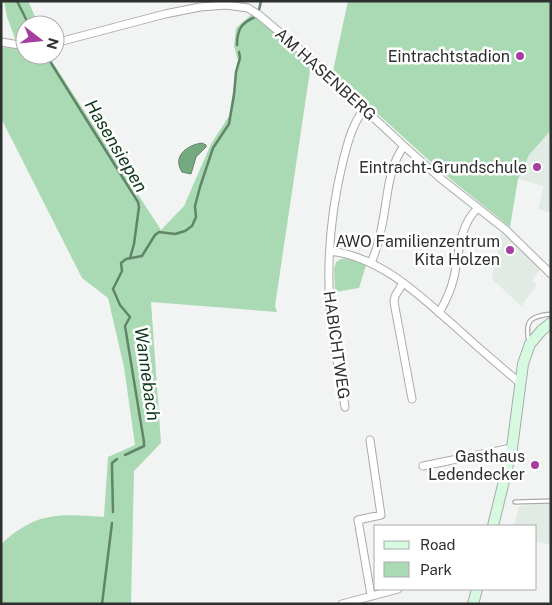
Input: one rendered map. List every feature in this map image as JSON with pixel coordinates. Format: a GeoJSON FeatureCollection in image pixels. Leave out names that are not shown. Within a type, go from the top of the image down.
{"type":"FeatureCollection","features":[{"type":"Feature","properties":{"kind":"main road"},"geometry":{"type":"LineString","coordinates":[[493,525],[512,448],[523,364],[530,344],[551,323]]}},
{"type":"Feature","properties":{"kind":"main road"},"geometry":{"type":"LineString","coordinates":[[473,604],[477,590]]}},
{"type":"Feature","properties":{"kind":"street","name":"AM HASENBERG"},"geometry":{"type":"LineString","coordinates":[[65,40],[165,14],[200,7],[239,5],[248,8],[281,32],[404,146],[511,235],[551,274]]}},
{"type":"Feature","properties":{"kind":"street"},"geometry":{"type":"LineString","coordinates":[[1,42],[15,44]]}},
{"type":"Feature","properties":{"kind":"street","name":"HABICHTWEG"},"geometry":{"type":"LineString","coordinates":[[345,407],[329,287],[330,251],[333,212],[339,179],[355,123],[365,108]]}},
{"type":"Feature","properties":{"kind":"street"},"geometry":{"type":"LineString","coordinates":[[371,263],[382,225],[389,182],[399,154],[404,146]]}},
{"type":"Feature","properties":{"kind":"street"},"geometry":{"type":"LineString","coordinates":[[439,312],[451,289],[465,227],[473,212],[478,208]]}},
{"type":"Feature","properties":{"kind":"street"},"geometry":{"type":"LineString","coordinates":[[330,251],[351,254],[371,263],[403,283],[520,383]]}},
{"type":"Feature","properties":{"kind":"street"},"geometry":{"type":"LineString","coordinates":[[403,283],[395,296],[394,302],[412,399]]}},
{"type":"Feature","properties":{"kind":"street"},"geometry":{"type":"LineString","coordinates":[[370,440],[381,515],[358,520],[372,595]]}},
{"type":"Feature","properties":{"kind":"street"},"geometry":{"type":"LineString","coordinates":[[423,466],[512,448]]}},
{"type":"Feature","properties":{"kind":"street"},"geometry":{"type":"LineString","coordinates":[[342,604],[394,590]]}},
{"type":"Feature","properties":{"kind":"lane"},"geometry":{"type":"LineString","coordinates":[[530,344],[527,329],[532,318],[551,314]]}},
{"type":"Feature","properties":{"kind":"lane"},"geometry":{"type":"LineString","coordinates":[[515,502],[551,501]]}},
{"type":"Feature","properties":{"kind":"shaded area","name":"Eintracht-Grundschule"},"geometry":{"type":"Polygon","coordinates":[[[551,130],[551,213],[538,209],[544,186],[518,179],[529,155],[551,130]]]}},
{"type":"Feature","properties":{"kind":"shaded area"},"geometry":{"type":"Polygon","coordinates":[[[202,143],[206,147],[196,157],[191,174],[182,172],[179,166],[180,156],[191,146],[202,143]]]}},
{"type":"Feature","properties":{"kind":"shaded area","name":"AWO Familienzentrum Kita Holzen"},"geometry":{"type":"Polygon","coordinates":[[[501,232],[541,269],[532,280],[537,285],[521,306],[492,279],[501,232]]]}},
{"type":"Feature","properties":{"kind":"shaded area"},"geometry":{"type":"Polygon","coordinates":[[[551,504],[551,545],[537,542],[537,525],[514,525],[519,506],[551,504]]]}},
{"type":"Feature","properties":{"kind":"green space"},"geometry":{"type":"Polygon","coordinates":[[[4,1],[28,1],[34,15],[15,15],[15,38],[7,17],[4,1]]]}},
{"type":"Feature","properties":{"kind":"green space"},"geometry":{"type":"Polygon","coordinates":[[[348,1],[551,1],[551,130],[529,155],[518,179],[510,227],[443,173],[326,67],[311,64],[275,306],[277,312],[151,302],[161,443],[134,471],[131,604],[1,604],[1,544],[26,525],[49,517],[74,515],[104,517],[108,457],[135,445],[124,367],[108,298],[82,278],[1,118],[1,47],[15,49],[15,65],[54,65],[161,230],[184,206],[211,144],[229,116],[238,61],[234,46],[236,28],[252,14],[308,60],[325,64],[333,71],[348,1]]]}},
{"type":"Feature","properties":{"kind":"green space"},"geometry":{"type":"Polygon","coordinates":[[[348,258],[366,265],[359,288],[335,292],[334,269],[336,262],[348,258]]]}},
{"type":"Feature","properties":{"kind":"waterway","name":"Hasensiepen"},"geometry":{"type":"LineString","coordinates":[[17,1],[24,15]]}},
{"type":"Feature","properties":{"kind":"waterway","name":"Wannebach"},"geometry":{"type":"LineString","coordinates":[[259,10],[261,1]]}},
{"type":"Feature","properties":{"kind":"waterway","name":"Wannebach"},"geometry":{"type":"LineString","coordinates":[[237,45],[241,28],[246,22],[255,17]]}},
{"type":"Feature","properties":{"kind":"waterway","name":"Wannebach"},"geometry":{"type":"LineString","coordinates":[[125,455],[144,446],[144,442],[125,326],[130,317],[120,305],[113,289],[122,271],[121,263],[126,259],[142,256],[155,235],[159,232],[175,234],[185,231],[192,226],[196,217],[195,206],[200,187],[213,148],[229,124],[236,72],[240,58],[239,52]]}},
{"type":"Feature","properties":{"kind":"waterway","name":"Hasensiepen"},"geometry":{"type":"LineString","coordinates":[[52,65],[138,202],[134,244],[130,258]]}},
{"type":"Feature","properties":{"kind":"waterway","name":"Wannebach"},"geometry":{"type":"LineString","coordinates":[[113,512],[112,463],[117,459]]}},
{"type":"Feature","properties":{"kind":"waterway","name":"Wannebach"},"geometry":{"type":"LineString","coordinates":[[102,604],[112,523]]}},
{"type":"Feature","properties":{"kind":"place","name":"Eintrachtstadion"},"geometry":{"type":"Point","coordinates":[520,56]}},
{"type":"Feature","properties":{"kind":"place","name":"Eintracht-Grundschule"},"geometry":{"type":"Point","coordinates":[537,167]}},
{"type":"Feature","properties":{"kind":"place","name":"AWO Familienzentrum Kita Holzen"},"geometry":{"type":"Point","coordinates":[510,250]}},
{"type":"Feature","properties":{"kind":"place","name":"Gasthaus Ledendecker"},"geometry":{"type":"Point","coordinates":[535,465]}}]}
